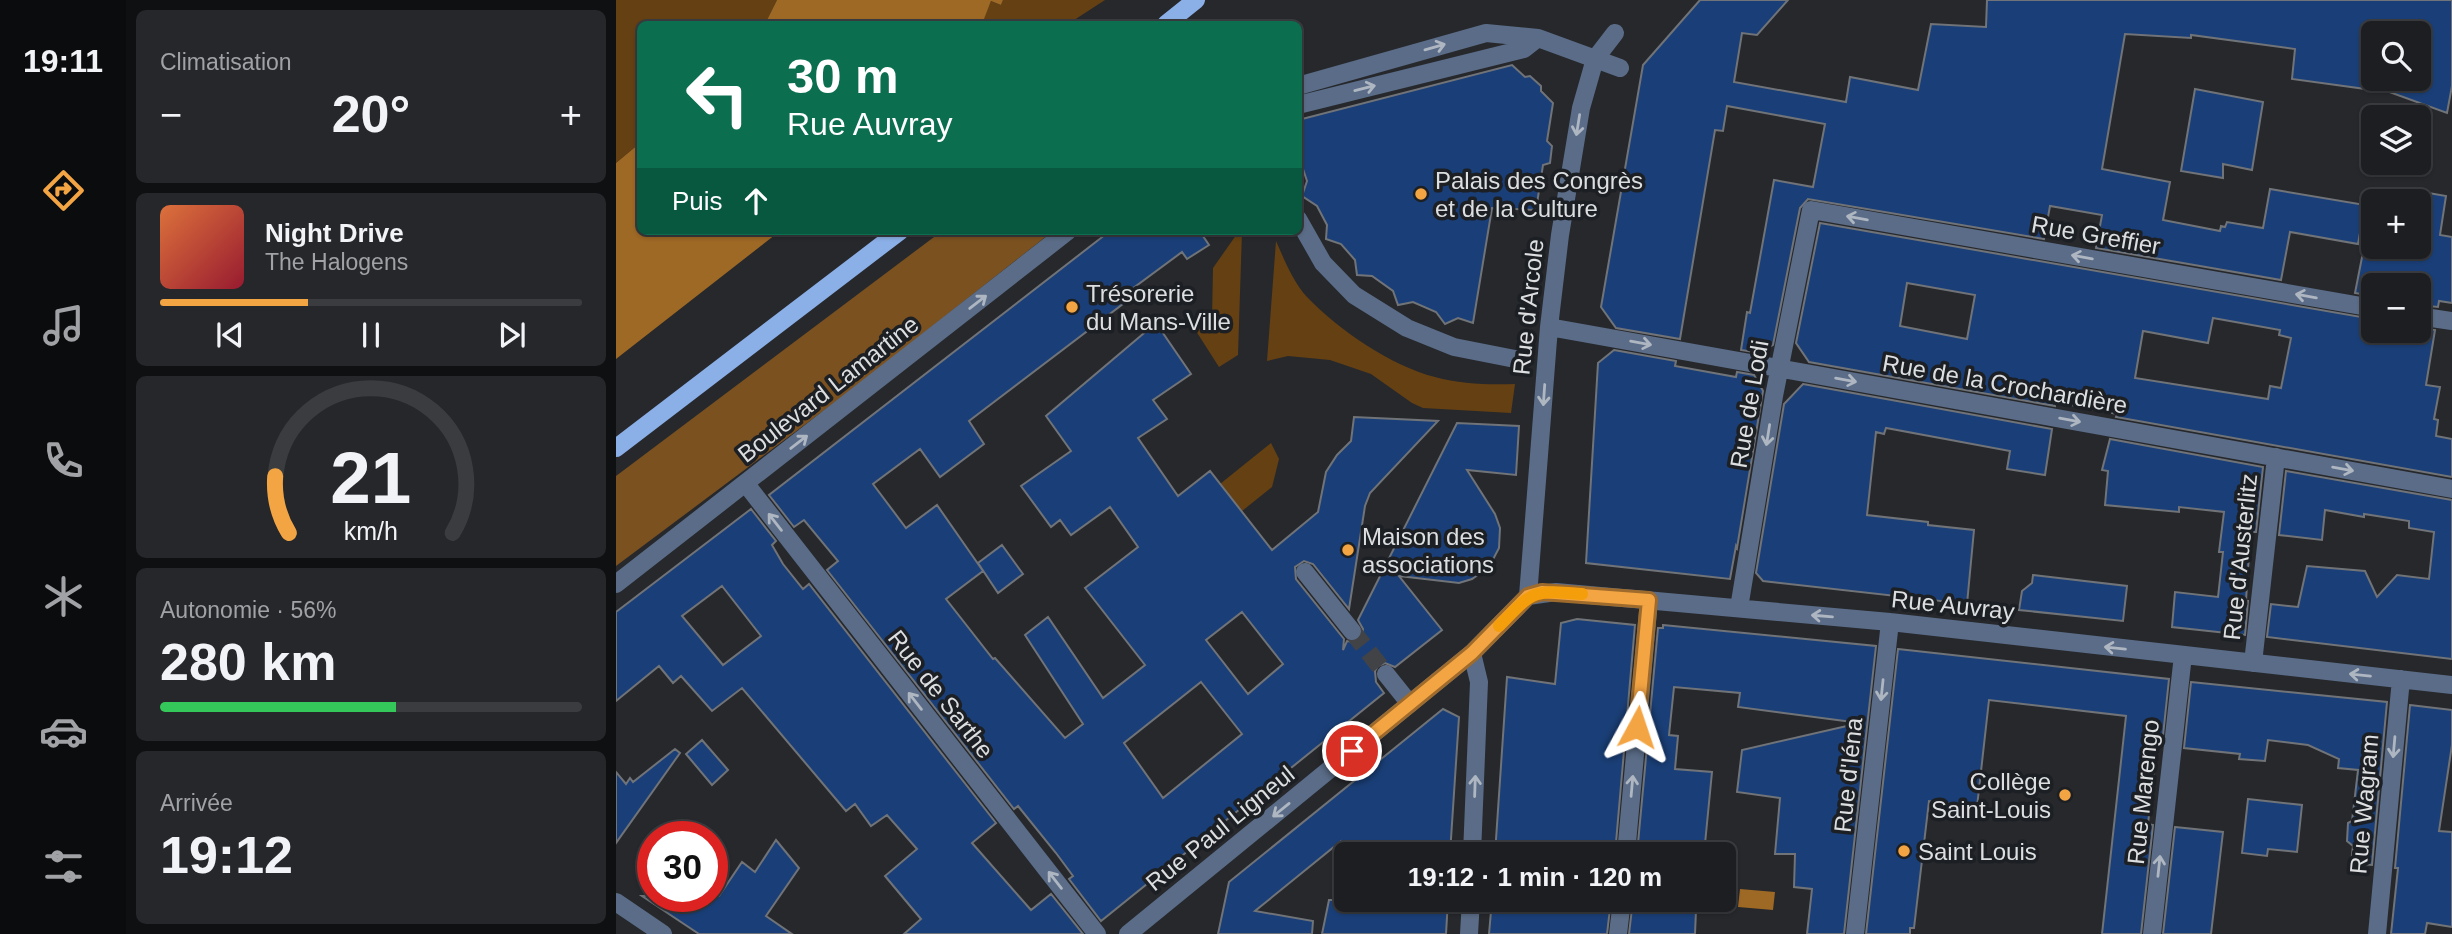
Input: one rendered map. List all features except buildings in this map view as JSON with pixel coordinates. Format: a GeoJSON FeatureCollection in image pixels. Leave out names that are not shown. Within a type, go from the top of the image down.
{"type":"FeatureCollection","features":[{"type":"Feature","properties":{"kind":"main road"},"geometry":{"type":"LineString","coordinates":[[1170,21],[1196,0]]}},
{"type":"Feature","properties":{"kind":"main road"},"geometry":{"type":"LineString","coordinates":[[616,448],[895,235]]}},
{"type":"Feature","properties":{"kind":"street"},"geometry":{"type":"LineString","coordinates":[[1302,85],[1486,33],[1538,38],[1619,68]]}},
{"type":"Feature","properties":{"kind":"street","name":"Rue d'Arcole"},"geometry":{"type":"LineString","coordinates":[[1528,596],[1549,327],[1560,235],[1581,108],[1595,59],[1615,33]]}},
{"type":"Feature","properties":{"kind":"street"},"geometry":{"type":"LineString","coordinates":[[1302,104],[1524,48],[1538,38]]}},
{"type":"Feature","properties":{"kind":"street","name":"Rue Greffier"},"geometry":{"type":"LineString","coordinates":[[1811,210],[2361,306]]}},
{"type":"Feature","properties":{"kind":"street","name":"Rue de Lodi"},"geometry":{"type":"LineString","coordinates":[[1739,608],[1779,368],[1811,210]]}},
{"type":"Feature","properties":{"kind":"street"},"geometry":{"type":"LineString","coordinates":[[1302,226],[1323,263],[1354,295],[1407,327],[1454,347],[1520,360]]}},
{"type":"Feature","properties":{"kind":"street","name":"Boulevard Lamartine"},"geometry":{"type":"LineString","coordinates":[[616,584],[1063,235]]}},
{"type":"Feature","properties":{"kind":"street"},"geometry":{"type":"LineString","coordinates":[[2431,318],[2452,321]]}},
{"type":"Feature","properties":{"kind":"street","name":"Rue de la Crochardière"},"geometry":{"type":"LineString","coordinates":[[1549,327],[2452,489]]}},
{"type":"Feature","properties":{"kind":"street","name":"Rue d'Austerlitz"},"geometry":{"type":"LineString","coordinates":[[2253,663],[2276,457]]}},
{"type":"Feature","properties":{"kind":"street","name":"Rue de Sarthe"},"geometry":{"type":"LineString","coordinates":[[746,484],[1097,934]]}},
{"type":"Feature","properties":{"kind":"street"},"geometry":{"type":"LineString","coordinates":[[1305,572],[1352,631]]}},
{"type":"Feature","properties":{"kind":"street","name":"Rue Auvray"},"geometry":{"type":"LineString","coordinates":[[1528,596],[1556,592],[1890,622],[2452,685]]}},
{"type":"Feature","properties":{"kind":"street"},"geometry":{"type":"LineString","coordinates":[[1472,842],[1479,682],[1472,653],[1528,596]]}},
{"type":"Feature","properties":{"kind":"street"},"geometry":{"type":"LineString","coordinates":[[1627,842],[1649,600]]}},
{"type":"Feature","properties":{"kind":"street","name":"Rue d'Iéna"},"geometry":{"type":"LineString","coordinates":[[1855,934],[1890,622]]}},
{"type":"Feature","properties":{"kind":"street","name":"Rue Paul Ligneul"},"geometry":{"type":"LineString","coordinates":[[1136,931],[1472,653]]}},
{"type":"Feature","properties":{"kind":"street","name":"Rue Marengo"},"geometry":{"type":"LineString","coordinates":[[2152,934],[2183,656]]}},
{"type":"Feature","properties":{"kind":"street"},"geometry":{"type":"LineString","coordinates":[[1386,674],[1410,704]]}},
{"type":"Feature","properties":{"kind":"street","name":"Rue Wagram"},"geometry":{"type":"LineString","coordinates":[[2377,934],[2401,680]]}},
{"type":"Feature","properties":{"kind":"street"},"geometry":{"type":"LineString","coordinates":[[616,903],[663,934]]}},
{"type":"Feature","properties":{"kind":"street"},"geometry":{"type":"LineString","coordinates":[[1469,934],[1470,912]]}},
{"type":"Feature","properties":{"kind":"street"},"geometry":{"type":"LineString","coordinates":[[1618,934],[1621,912]]}},
{"type":"Feature","properties":{"kind":"shaded area"},"geometry":{"type":"Polygon","coordinates":[[[616,0],[777,0],[766,21],[637,21],[637,146],[616,163],[616,0]]]}},
{"type":"Feature","properties":{"kind":"shaded area"},"geometry":{"type":"Polygon","coordinates":[[[777,0],[1003,0],[1001,5],[991,1],[983,21],[766,21],[777,0]]]}},
{"type":"Feature","properties":{"kind":"shaded area"},"geometry":{"type":"Polygon","coordinates":[[[1003,0],[1105,0],[1073,21],[982,21],[991,1],[1001,5],[1003,0]]]}},
{"type":"Feature","properties":{"kind":"shaded area"},"geometry":{"type":"Polygon","coordinates":[[[637,146],[637,235],[775,235],[616,359],[616,163],[637,146]]]}},
{"type":"Feature","properties":{"kind":"shaded area"},"geometry":{"type":"Polygon","coordinates":[[[937,235],[1048,235],[854,388],[616,566],[616,476],[937,235]]]}},
{"type":"Feature","properties":{"kind":"shaded area"},"geometry":{"type":"Polygon","coordinates":[[[1236,235],[1242,235],[1238,355],[1219,367],[1196,331],[1212,319],[1213,268],[1236,235]]]}},
{"type":"Feature","properties":{"kind":"shaded area"},"geometry":{"type":"Polygon","coordinates":[[[1276,241],[1302,291],[1350,334],[1384,356],[1418,372],[1475,384],[1515,384],[1511,413],[1423,408],[1371,374],[1330,360],[1288,356],[1267,361],[1276,241]]]}},
{"type":"Feature","properties":{"kind":"shaded area"},"geometry":{"type":"Polygon","coordinates":[[[1271,443],[1279,459],[1272,487],[1242,511],[1220,484],[1271,443]]]}},
{"type":"Feature","properties":{"kind":"shaded area"},"geometry":{"type":"Polygon","coordinates":[[[1740,889],[1775,892],[1773,910],[1738,907],[1740,889]]]}},
{"type":"Feature","properties":{"kind":"tunnel"},"geometry":{"type":"LineString","coordinates":[[1352,631],[1386,674]]}},
{"type":"Feature","properties":{"kind":"slow traffic"},"geometry":{"type":"LineString","coordinates":[[1499,626],[1528,596],[1542,592],[1582,594]]}},
{"type":"Feature","properties":{"kind":"place","name":"Palais des Congrès et de la Culture"},"geometry":{"type":"Point","coordinates":[1421,194]}},
{"type":"Feature","properties":{"kind":"place","name":"Trésorerie du Mans-Ville"},"geometry":{"type":"Point","coordinates":[1072,307]}},
{"type":"Feature","properties":{"kind":"place","name":"Maison des associations"},"geometry":{"type":"Point","coordinates":[1348,550]}},
{"type":"Feature","properties":{"kind":"place","name":"Collège Saint-Louis"},"geometry":{"type":"Point","coordinates":[2065,795]}},
{"type":"Feature","properties":{"kind":"place","name":"Saint Louis"},"geometry":{"type":"Point","coordinates":[1904,851]}},
{"type":"Feature","properties":{"kind":"route"},"geometry":{"type":"LineString","coordinates":[[1352,751],[1472,653],[1528,596],[1542,592],[1649,600],[1637,727]]}}]}
